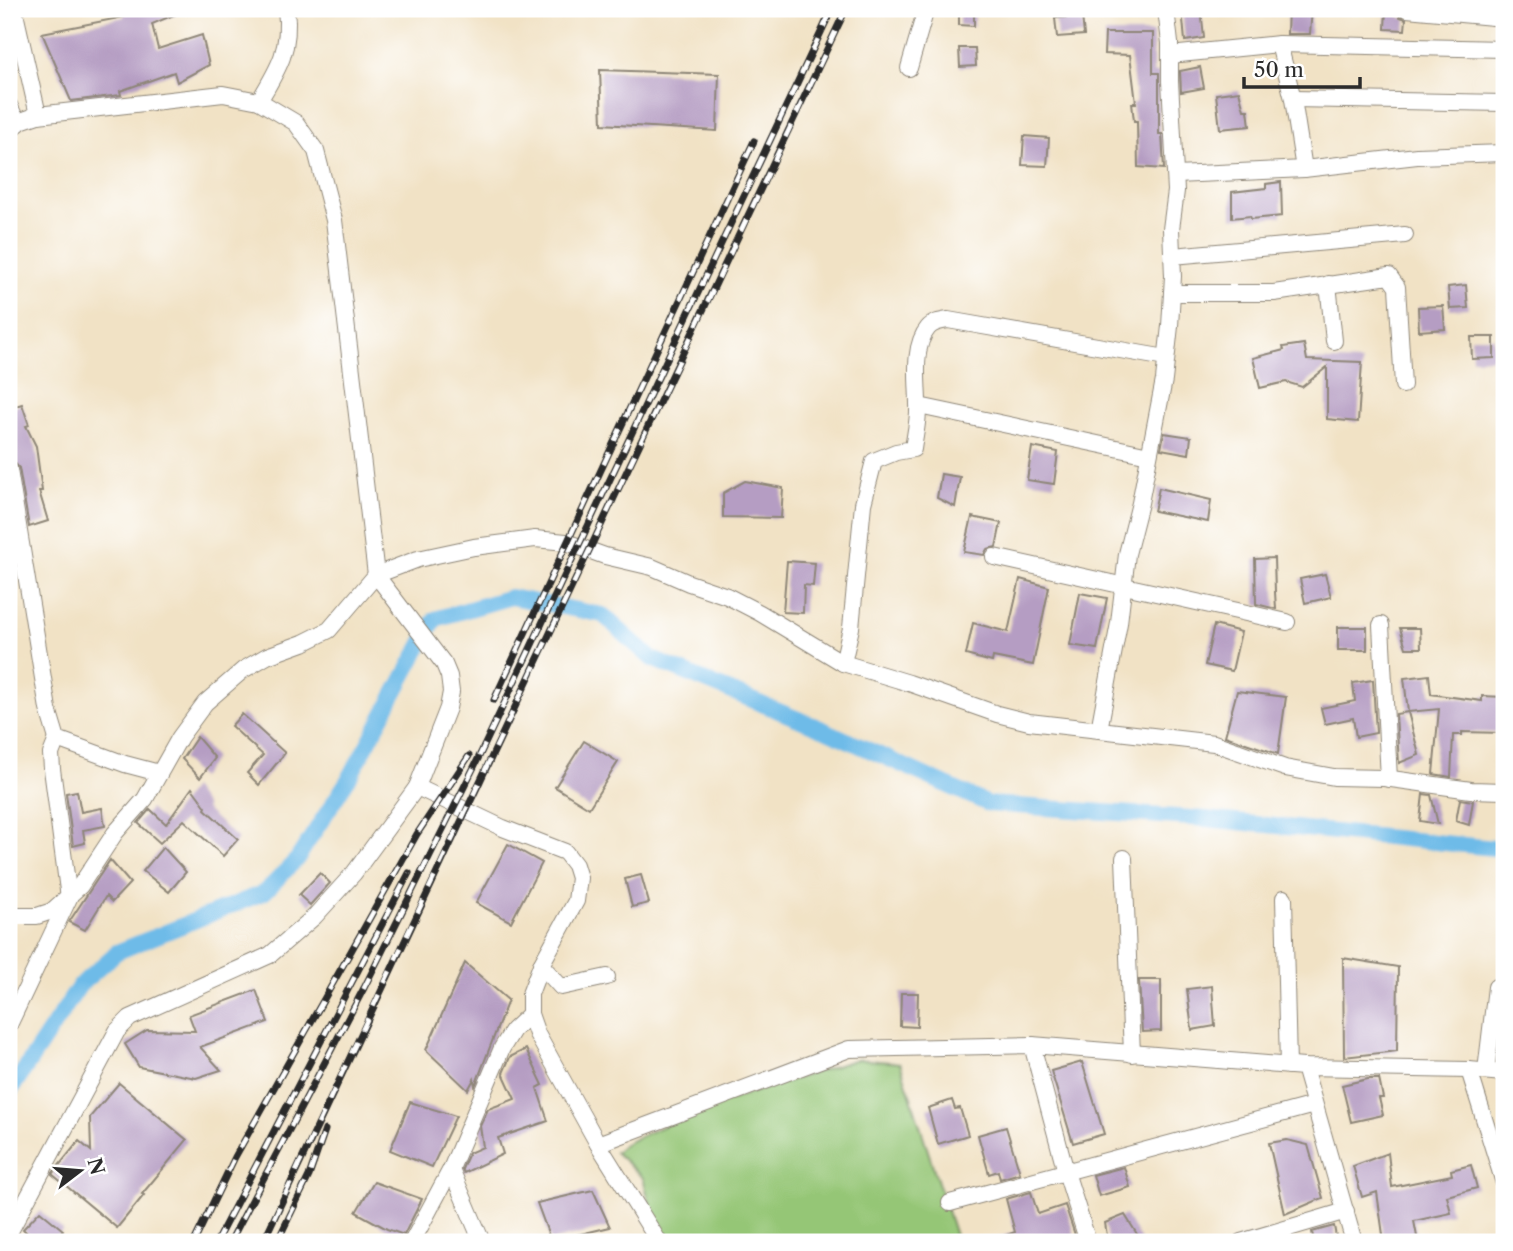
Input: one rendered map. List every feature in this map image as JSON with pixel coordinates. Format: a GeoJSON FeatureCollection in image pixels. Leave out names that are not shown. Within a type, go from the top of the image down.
{"type":"FeatureCollection","features":[{"type":"Feature","properties":{"kind":"street"},"geometry":{"type":"LineString","coordinates":[[14,9],[38,115]]}},
{"type":"Feature","properties":{"kind":"street"},"geometry":{"type":"LineString","coordinates":[[259,101],[280,66],[287,45],[286,9]]}},
{"type":"Feature","properties":{"kind":"street"},"geometry":{"type":"LineString","coordinates":[[909,68],[926,9]]}},
{"type":"Feature","properties":{"kind":"street"},"geometry":{"type":"LineString","coordinates":[[1099,730],[1109,682],[1127,554],[1140,502],[1166,358],[1172,293],[1171,229],[1176,175],[1166,9]]}},
{"type":"Feature","properties":{"kind":"street"},"geometry":{"type":"LineString","coordinates":[[1407,9],[1504,18]]}},
{"type":"Feature","properties":{"kind":"street"},"geometry":{"type":"LineString","coordinates":[[1170,55],[1279,44],[1504,49]]}},
{"type":"Feature","properties":{"kind":"street"},"geometry":{"type":"LineString","coordinates":[[1279,44],[1293,99],[1304,169]]}},
{"type":"Feature","properties":{"kind":"street"},"geometry":{"type":"LineString","coordinates":[[9,105],[13,124],[38,115],[223,94],[259,101],[296,123],[317,151],[334,220],[376,575],[444,664],[451,692],[448,708],[417,787],[354,873],[314,917],[270,955],[130,1018],[117,1031],[9,1233]]}},
{"type":"Feature","properties":{"kind":"street"},"geometry":{"type":"LineString","coordinates":[[1293,99],[1504,103]]}},
{"type":"Feature","properties":{"kind":"street"},"geometry":{"type":"LineString","coordinates":[[1176,175],[1304,169],[1417,156],[1504,153]]}},
{"type":"Feature","properties":{"kind":"street"},"geometry":{"type":"LineString","coordinates":[[1172,256],[1405,235]]}},
{"type":"Feature","properties":{"kind":"street"},"geometry":{"type":"LineString","coordinates":[[1172,293],[1274,293],[1389,276],[1397,287],[1403,385]]}},
{"type":"Feature","properties":{"kind":"street"},"geometry":{"type":"LineString","coordinates":[[1328,284],[1334,341]]}},
{"type":"Feature","properties":{"kind":"street"},"geometry":{"type":"LineString","coordinates":[[843,663],[851,628],[863,504],[874,461],[896,452],[913,449],[919,406],[917,387],[920,342],[928,327],[948,320],[1166,358]]}},
{"type":"Feature","properties":{"kind":"street"},"geometry":{"type":"LineString","coordinates":[[919,406],[1149,455]]}},
{"type":"Feature","properties":{"kind":"street"},"geometry":{"type":"LineString","coordinates":[[9,470],[11,498],[48,709],[57,738],[51,754],[52,769],[68,898],[9,1025]]}},
{"type":"Feature","properties":{"kind":"street"},"geometry":{"type":"LineString","coordinates":[[9,916],[37,916],[52,911],[80,886],[115,833],[145,799],[180,737],[205,703],[243,670],[267,656],[329,630],[376,575],[418,559],[474,547],[535,539],[566,542],[605,556],[652,567],[727,596],[773,620],[843,663],[997,714],[1030,722],[1214,743],[1297,771],[1471,790],[1504,791]]}},
{"type":"Feature","properties":{"kind":"street"},"geometry":{"type":"LineString","coordinates":[[994,557],[1287,622]]}},
{"type":"Feature","properties":{"kind":"street"},"geometry":{"type":"LineString","coordinates":[[1381,625],[1389,779]]}},
{"type":"Feature","properties":{"kind":"street"},"geometry":{"type":"LineString","coordinates":[[57,738],[125,764],[159,773]]}},
{"type":"Feature","properties":{"kind":"street"},"geometry":{"type":"LineString","coordinates":[[417,787],[503,828],[565,852],[575,865],[579,878],[576,901],[541,965],[530,994],[530,1014],[537,1034],[598,1144],[659,1242]]}},
{"type":"Feature","properties":{"kind":"street"},"geometry":{"type":"LineString","coordinates":[[1124,858],[1132,1054]]}},
{"type":"Feature","properties":{"kind":"street"},"geometry":{"type":"LineString","coordinates":[[1284,898],[1296,1067],[1314,1105],[1354,1242]]}},
{"type":"Feature","properties":{"kind":"street"},"geometry":{"type":"LineString","coordinates":[[541,965],[561,987],[607,977]]}},
{"type":"Feature","properties":{"kind":"street"},"geometry":{"type":"LineString","coordinates":[[1486,1071],[1496,987],[1504,987]]}},
{"type":"Feature","properties":{"kind":"street"},"geometry":{"type":"LineString","coordinates":[[412,1242],[451,1169],[502,1048],[513,1030],[530,1014]]}},
{"type":"Feature","properties":{"kind":"street"},"geometry":{"type":"LineString","coordinates":[[1032,1045],[1088,1242]]}},
{"type":"Feature","properties":{"kind":"street"},"geometry":{"type":"LineString","coordinates":[[598,1144],[849,1049],[1032,1045],[1296,1067],[1504,1073]]}},
{"type":"Feature","properties":{"kind":"street"},"geometry":{"type":"LineString","coordinates":[[1469,1070],[1504,1183]]}},
{"type":"Feature","properties":{"kind":"street"},"geometry":{"type":"LineString","coordinates":[[950,1203],[1314,1105]]}},
{"type":"Feature","properties":{"kind":"street"},"geometry":{"type":"LineString","coordinates":[[451,1169],[482,1242]]}},
{"type":"Feature","properties":{"kind":"street"},"geometry":{"type":"LineString","coordinates":[[1241,1242],[1346,1211]]}},
{"type":"Feature","properties":{"kind":"green space"},"geometry":{"type":"Polygon","coordinates":[[[857,1059],[900,1063],[957,1242],[667,1242],[657,1231],[643,1178],[615,1152],[628,1142],[695,1111],[857,1059]]]}},
{"type":"Feature","properties":{"kind":"building"},"geometry":{"type":"Polygon","coordinates":[[[142,9],[188,9],[152,24],[158,49],[202,35],[209,65],[177,82],[174,72],[120,91],[121,95],[71,101],[42,33],[124,17],[124,13],[142,9]]]}},
{"type":"Feature","properties":{"kind":"building"},"geometry":{"type":"Polygon","coordinates":[[[959,9],[974,9],[974,26],[959,25],[959,9]]]}},
{"type":"Feature","properties":{"kind":"building"},"geometry":{"type":"Polygon","coordinates":[[[1182,9],[1201,9],[1204,38],[1185,41],[1182,9]]]}},
{"type":"Feature","properties":{"kind":"building"},"geometry":{"type":"Polygon","coordinates":[[[1288,9],[1312,9],[1310,34],[1287,34],[1288,9]]]}},
{"type":"Feature","properties":{"kind":"building"},"geometry":{"type":"Polygon","coordinates":[[[1386,9],[1397,10],[1400,17],[1406,19],[1405,30],[1385,29],[1386,9]]]}},
{"type":"Feature","properties":{"kind":"building"},"geometry":{"type":"Polygon","coordinates":[[[1082,16],[1084,35],[1057,37],[1055,18],[1082,16]]]}},
{"type":"Feature","properties":{"kind":"building"},"geometry":{"type":"Polygon","coordinates":[[[1105,33],[1153,33],[1153,73],[1159,73],[1159,134],[1162,134],[1164,169],[1138,167],[1137,121],[1134,121],[1132,103],[1136,103],[1130,55],[1104,54],[1105,33]]]}},
{"type":"Feature","properties":{"kind":"building"},"geometry":{"type":"Polygon","coordinates":[[[959,48],[975,48],[976,66],[960,67],[959,48]]]}},
{"type":"Feature","properties":{"kind":"building"},"geometry":{"type":"Polygon","coordinates":[[[1200,67],[1204,88],[1181,92],[1180,71],[1200,67]]]}},
{"type":"Feature","properties":{"kind":"building"},"geometry":{"type":"Polygon","coordinates":[[[600,70],[719,74],[717,131],[602,124],[600,70]]]}},
{"type":"Feature","properties":{"kind":"building"},"geometry":{"type":"Polygon","coordinates":[[[1239,91],[1244,110],[1248,110],[1250,126],[1220,129],[1216,94],[1239,91]]]}},
{"type":"Feature","properties":{"kind":"building"},"geometry":{"type":"Polygon","coordinates":[[[1024,136],[1049,138],[1047,166],[1022,165],[1024,136]]]}},
{"type":"Feature","properties":{"kind":"building"},"geometry":{"type":"Polygon","coordinates":[[[1281,182],[1282,216],[1232,218],[1232,192],[1266,188],[1266,184],[1281,182]]]}},
{"type":"Feature","properties":{"kind":"building"},"geometry":{"type":"Polygon","coordinates":[[[1466,285],[1468,308],[1450,309],[1448,287],[1466,285]]]}},
{"type":"Feature","properties":{"kind":"building"},"geometry":{"type":"Polygon","coordinates":[[[1443,306],[1445,329],[1419,331],[1418,307],[1443,306]]]}},
{"type":"Feature","properties":{"kind":"building"},"geometry":{"type":"Polygon","coordinates":[[[1471,337],[1494,337],[1494,358],[1472,359],[1471,337]]]}},
{"type":"Feature","properties":{"kind":"building"},"geometry":{"type":"Polygon","coordinates":[[[1304,344],[1307,360],[1362,362],[1358,422],[1327,419],[1327,367],[1302,387],[1286,382],[1260,388],[1253,358],[1284,350],[1283,347],[1304,344]]]}},
{"type":"Feature","properties":{"kind":"building"},"geometry":{"type":"Polygon","coordinates":[[[22,404],[29,425],[26,426],[36,446],[42,491],[39,491],[48,521],[29,527],[19,468],[12,460],[9,446],[9,408],[22,404]]]}},
{"type":"Feature","properties":{"kind":"building"},"geometry":{"type":"Polygon","coordinates":[[[1164,433],[1191,437],[1189,454],[1161,449],[1164,433]]]}},
{"type":"Feature","properties":{"kind":"building"},"geometry":{"type":"Polygon","coordinates":[[[1032,447],[1058,452],[1054,484],[1027,480],[1032,447]]]}},
{"type":"Feature","properties":{"kind":"building"},"geometry":{"type":"Polygon","coordinates":[[[941,474],[960,477],[955,507],[937,498],[941,474]]]}},
{"type":"Feature","properties":{"kind":"building"},"geometry":{"type":"Polygon","coordinates":[[[745,481],[783,488],[781,518],[723,517],[723,493],[745,481]]]}},
{"type":"Feature","properties":{"kind":"building"},"geometry":{"type":"Polygon","coordinates":[[[1159,488],[1211,500],[1208,522],[1154,511],[1159,488]]]}},
{"type":"Feature","properties":{"kind":"building"},"geometry":{"type":"Polygon","coordinates":[[[972,517],[1001,523],[996,547],[987,549],[984,555],[964,552],[972,517]]]}},
{"type":"Feature","properties":{"kind":"building"},"geometry":{"type":"Polygon","coordinates":[[[1274,558],[1276,609],[1256,604],[1255,559],[1274,558]]]}},
{"type":"Feature","properties":{"kind":"building"},"geometry":{"type":"Polygon","coordinates":[[[787,561],[815,563],[813,586],[804,585],[803,613],[783,612],[787,561]]]}},
{"type":"Feature","properties":{"kind":"building"},"geometry":{"type":"Polygon","coordinates":[[[1325,574],[1331,597],[1305,603],[1300,579],[1325,574]]]}},
{"type":"Feature","properties":{"kind":"building"},"geometry":{"type":"Polygon","coordinates":[[[1020,579],[1049,587],[1033,665],[993,657],[992,662],[966,655],[973,623],[1008,632],[1020,579]]]}},
{"type":"Feature","properties":{"kind":"building"},"geometry":{"type":"Polygon","coordinates":[[[1080,593],[1107,598],[1097,649],[1070,645],[1080,593]]]}},
{"type":"Feature","properties":{"kind":"building"},"geometry":{"type":"Polygon","coordinates":[[[1214,625],[1241,632],[1232,671],[1205,665],[1214,625]]]}},
{"type":"Feature","properties":{"kind":"building"},"geometry":{"type":"Polygon","coordinates":[[[1338,627],[1367,627],[1367,650],[1338,650],[1338,627]]]}},
{"type":"Feature","properties":{"kind":"building"},"geometry":{"type":"Polygon","coordinates":[[[1400,628],[1420,628],[1421,648],[1406,648],[1400,628]]]}},
{"type":"Feature","properties":{"kind":"building"},"geometry":{"type":"Polygon","coordinates":[[[1429,675],[1431,694],[1482,701],[1482,696],[1504,697],[1504,733],[1462,732],[1462,735],[1453,735],[1451,777],[1433,774],[1439,709],[1408,712],[1404,678],[1429,675]]]}},
{"type":"Feature","properties":{"kind":"building"},"geometry":{"type":"Polygon","coordinates":[[[1373,680],[1376,733],[1356,737],[1353,718],[1325,724],[1321,708],[1355,701],[1353,683],[1373,680]]]}},
{"type":"Feature","properties":{"kind":"building"},"geometry":{"type":"Polygon","coordinates":[[[1237,691],[1286,697],[1278,754],[1225,736],[1237,691]]]}},
{"type":"Feature","properties":{"kind":"building"},"geometry":{"type":"Polygon","coordinates":[[[1408,712],[1419,755],[1399,763],[1396,714],[1408,712]]]}},
{"type":"Feature","properties":{"kind":"building"},"geometry":{"type":"Polygon","coordinates":[[[242,714],[285,753],[259,785],[247,773],[263,755],[231,726],[242,714]]]}},
{"type":"Feature","properties":{"kind":"building"},"geometry":{"type":"Polygon","coordinates":[[[197,737],[215,758],[200,778],[182,759],[197,737]]]}},
{"type":"Feature","properties":{"kind":"building"},"geometry":{"type":"Polygon","coordinates":[[[584,741],[618,762],[589,808],[555,787],[584,741]]]}},
{"type":"Feature","properties":{"kind":"building"},"geometry":{"type":"Polygon","coordinates":[[[192,788],[205,809],[238,839],[223,856],[184,820],[160,843],[138,823],[150,809],[166,824],[192,788]]]}},
{"type":"Feature","properties":{"kind":"building"},"geometry":{"type":"Polygon","coordinates":[[[77,791],[81,812],[102,808],[105,826],[83,830],[85,843],[73,846],[66,793],[77,791]]]}},
{"type":"Feature","properties":{"kind":"building"},"geometry":{"type":"Polygon","coordinates":[[[1423,794],[1431,795],[1438,824],[1420,821],[1423,794]]]}},
{"type":"Feature","properties":{"kind":"building"},"geometry":{"type":"Polygon","coordinates":[[[1460,799],[1473,801],[1469,825],[1456,821],[1460,799]]]}},
{"type":"Feature","properties":{"kind":"building"},"geometry":{"type":"Polygon","coordinates":[[[508,844],[542,863],[511,922],[476,903],[508,844]]]}},
{"type":"Feature","properties":{"kind":"building"},"geometry":{"type":"Polygon","coordinates":[[[163,847],[186,872],[169,892],[143,871],[163,847]]]}},
{"type":"Feature","properties":{"kind":"building"},"geometry":{"type":"Polygon","coordinates":[[[110,860],[130,883],[112,902],[106,896],[85,930],[69,922],[110,860]]]}},
{"type":"Feature","properties":{"kind":"building"},"geometry":{"type":"Polygon","coordinates":[[[320,873],[330,883],[310,905],[299,895],[320,873]]]}},
{"type":"Feature","properties":{"kind":"building"},"geometry":{"type":"Polygon","coordinates":[[[641,875],[649,903],[632,907],[625,879],[641,875]]]}},
{"type":"Feature","properties":{"kind":"building"},"geometry":{"type":"Polygon","coordinates":[[[1343,958],[1398,967],[1397,1051],[1344,1057],[1343,958]]]}},
{"type":"Feature","properties":{"kind":"building"},"geometry":{"type":"Polygon","coordinates":[[[465,963],[508,1000],[475,1086],[474,1079],[468,1090],[426,1050],[465,963]]]}},
{"type":"Feature","properties":{"kind":"building"},"geometry":{"type":"Polygon","coordinates":[[[1139,980],[1161,980],[1161,1031],[1142,1032],[1139,980]]]}},
{"type":"Feature","properties":{"kind":"building"},"geometry":{"type":"Polygon","coordinates":[[[1212,986],[1215,1026],[1192,1030],[1187,989],[1212,986]]]}},
{"type":"Feature","properties":{"kind":"building"},"geometry":{"type":"Polygon","coordinates":[[[256,990],[268,1022],[200,1047],[221,1070],[196,1078],[139,1067],[125,1044],[147,1030],[195,1031],[189,1015],[256,990]]]}},
{"type":"Feature","properties":{"kind":"building"},"geometry":{"type":"Polygon","coordinates":[[[901,993],[918,993],[917,1027],[900,1026],[901,993]]]}},
{"type":"Feature","properties":{"kind":"building"},"geometry":{"type":"Polygon","coordinates":[[[526,1049],[543,1085],[537,1088],[548,1121],[498,1138],[503,1154],[464,1173],[462,1169],[469,1153],[483,1147],[480,1126],[488,1109],[515,1099],[503,1073],[510,1057],[526,1049]]]}},
{"type":"Feature","properties":{"kind":"building"},"geometry":{"type":"Polygon","coordinates":[[[1082,1062],[1104,1134],[1073,1143],[1051,1071],[1082,1062]]]}},
{"type":"Feature","properties":{"kind":"building"},"geometry":{"type":"Polygon","coordinates":[[[1379,1079],[1383,1115],[1351,1122],[1342,1085],[1379,1079]]]}},
{"type":"Feature","properties":{"kind":"building"},"geometry":{"type":"Polygon","coordinates":[[[119,1083],[187,1140],[117,1228],[52,1174],[79,1141],[91,1151],[90,1117],[119,1083]]]}},
{"type":"Feature","properties":{"kind":"building"},"geometry":{"type":"Polygon","coordinates":[[[952,1100],[955,1109],[960,1108],[968,1135],[938,1144],[928,1108],[952,1100]]]}},
{"type":"Feature","properties":{"kind":"building"},"geometry":{"type":"Polygon","coordinates":[[[410,1102],[456,1116],[432,1167],[390,1150],[410,1102]]]}},
{"type":"Feature","properties":{"kind":"building"},"geometry":{"type":"Polygon","coordinates":[[[1006,1127],[1020,1173],[1000,1179],[998,1171],[989,1174],[978,1135],[1006,1127]]]}},
{"type":"Feature","properties":{"kind":"building"},"geometry":{"type":"Polygon","coordinates":[[[1287,1140],[1308,1145],[1323,1198],[1285,1214],[1269,1143],[1287,1140]]]}},
{"type":"Feature","properties":{"kind":"building"},"geometry":{"type":"Polygon","coordinates":[[[1388,1153],[1392,1187],[1452,1175],[1451,1170],[1471,1165],[1477,1188],[1447,1196],[1451,1213],[1414,1221],[1418,1242],[1384,1242],[1377,1192],[1362,1197],[1353,1166],[1388,1153]]]}},
{"type":"Feature","properties":{"kind":"building"},"geometry":{"type":"Polygon","coordinates":[[[1124,1167],[1130,1187],[1099,1196],[1093,1175],[1124,1167]]]}},
{"type":"Feature","properties":{"kind":"building"},"geometry":{"type":"Polygon","coordinates":[[[374,1182],[422,1199],[404,1235],[356,1212],[374,1182]]]}},
{"type":"Feature","properties":{"kind":"building"},"geometry":{"type":"Polygon","coordinates":[[[593,1190],[610,1227],[551,1241],[537,1203],[593,1190]]]}},
{"type":"Feature","properties":{"kind":"building"},"geometry":{"type":"Polygon","coordinates":[[[1031,1192],[1038,1214],[1065,1205],[1075,1235],[1054,1242],[992,1242],[1015,1232],[1006,1199],[1031,1192]]]}},
{"type":"Feature","properties":{"kind":"building"},"geometry":{"type":"Polygon","coordinates":[[[40,1211],[63,1230],[52,1242],[36,1242],[23,1229],[40,1211]]]}},
{"type":"Feature","properties":{"kind":"building"},"geometry":{"type":"Polygon","coordinates":[[[1125,1215],[1142,1242],[1108,1242],[1105,1223],[1125,1215]]]}},
{"type":"Feature","properties":{"kind":"building"},"geometry":{"type":"Polygon","coordinates":[[[1334,1226],[1337,1242],[1314,1242],[1312,1232],[1334,1226]]]}},
{"type":"Feature","properties":{"kind":"waterway"},"geometry":{"type":"LineString","coordinates":[[9,1093],[80,985],[117,952],[265,892],[297,859],[351,775],[435,619],[511,597],[603,615],[652,659],[825,730],[988,804],[1206,819],[1504,849]]}},
{"type":"Feature","properties":{"kind":"railway"},"geometry":{"type":"LineString","coordinates":[[230,1242],[364,988],[477,761],[832,9]]}},
{"type":"Feature","properties":{"kind":"railway"},"geometry":{"type":"LineString","coordinates":[[263,1242],[846,9]]}},
{"type":"Feature","properties":{"kind":"railway"},"geometry":{"type":"LineString","coordinates":[[494,700],[754,141]]}},
{"type":"Feature","properties":{"kind":"railway"},"geometry":{"type":"LineString","coordinates":[[194,1242],[235,1157],[417,834],[469,756]]}},
{"type":"Feature","properties":{"kind":"railway"},"geometry":{"type":"LineString","coordinates":[[216,1242],[409,873]]}},
{"type":"Feature","properties":{"kind":"railway"},"geometry":{"type":"LineString","coordinates":[[277,1242],[309,1176],[325,1130]]}}]}
